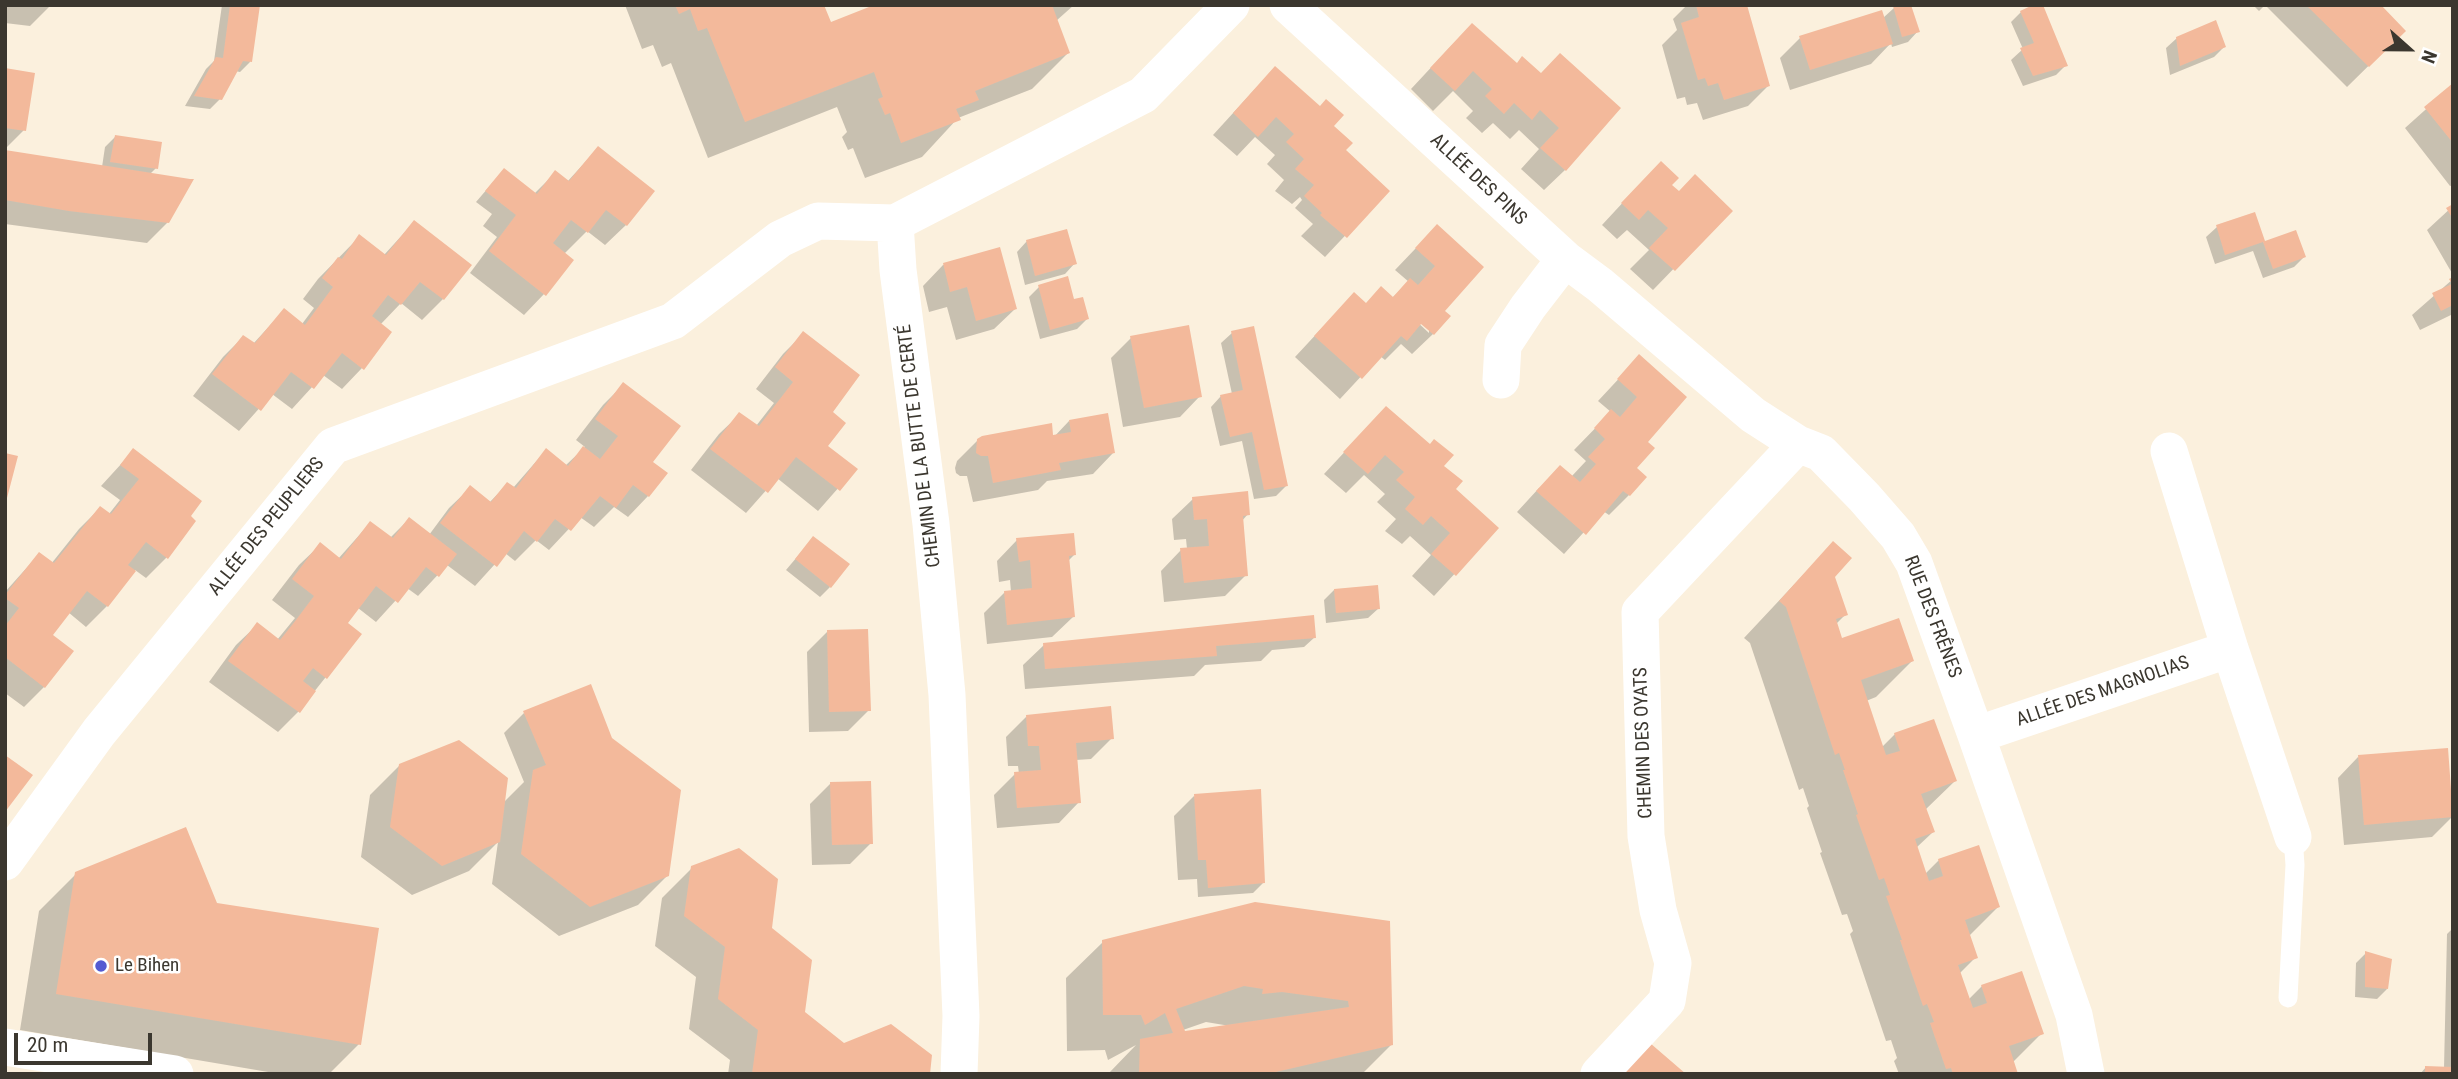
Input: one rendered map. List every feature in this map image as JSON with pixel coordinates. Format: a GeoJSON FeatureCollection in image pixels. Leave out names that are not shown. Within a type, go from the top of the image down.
{"type":"FeatureCollection","features":[{"type":"Feature","properties":{"kind":"street"},"geometry":{"type":"LineString","coordinates":[[895,223],[1143,95],[1231,5]]}},
{"type":"Feature","properties":{"kind":"street","name":"ALLÉE DES PINS"},"geometry":{"type":"LineString","coordinates":[[1288,5],[1565,259]]}},
{"type":"Feature","properties":{"kind":"street","name":"ALLÉE DES PEUPLIERS"},"geometry":{"type":"LineString","coordinates":[[5,862],[99,732],[332,446],[673,321],[780,239],[818,221],[895,223]]}},
{"type":"Feature","properties":{"kind":"street","name":"CHEMIN DE LA BUTTE DE CERTÉ"},"geometry":{"type":"LineString","coordinates":[[895,223],[898,270],[931,524],[947,695],[961,1016],[959,1074]]}},
{"type":"Feature","properties":{"kind":"street"},"geometry":{"type":"LineString","coordinates":[[1501,380],[1503,345],[1565,259]]}},
{"type":"Feature","properties":{"kind":"street","name":"RUE DES FRÊNES"},"geometry":{"type":"LineString","coordinates":[[1565,259],[1600,285],[1753,415],[1798,444],[1821,453],[1898,536],[1914,563],[2074,1015],[2086,1074]]}},
{"type":"Feature","properties":{"kind":"street","name":"CHEMIN DES OYATS"},"geometry":{"type":"LineString","coordinates":[[1599,1074],[1667,1001],[1673,963],[1658,910],[1646,836],[1640,612],[1798,444]]}},
{"type":"Feature","properties":{"kind":"street"},"geometry":{"type":"LineString","coordinates":[[2169,451],[2230,649],[2293,837]]}},
{"type":"Feature","properties":{"kind":"street","name":"ALLÉE DES MAGNOLIAS"},"geometry":{"type":"LineString","coordinates":[[1976,735],[2230,649]]}},
{"type":"Feature","properties":{"kind":"street"},"geometry":{"type":"LineString","coordinates":[[5,1047],[175,1074]]}},
{"type":"Feature","properties":{"kind":"lane"},"geometry":{"type":"LineString","coordinates":[[2288,998],[2295,865],[2293,837]]}},
{"type":"Feature","properties":{"kind":"building"},"geometry":{"type":"Polygon","coordinates":[[[230,5],[260,5],[252,62],[243,61],[222,100],[194,96],[216,57],[223,58],[230,5]]]}},
{"type":"Feature","properties":{"kind":"building"},"geometry":{"type":"Polygon","coordinates":[[[675,5],[824,5],[831,22],[874,5],[1052,5],[1070,53],[975,91],[979,100],[956,109],[961,120],[901,143],[890,113],[885,115],[878,99],[883,97],[874,72],[745,122],[707,28],[698,31],[690,9],[679,14],[675,5]]]}},
{"type":"Feature","properties":{"kind":"building"},"geometry":{"type":"Polygon","coordinates":[[[1696,5],[1747,5],[1770,86],[1724,100],[1718,83],[1708,86],[1705,78],[1698,80],[1681,23],[1699,17],[1696,5]]]}},
{"type":"Feature","properties":{"kind":"building"},"geometry":{"type":"Polygon","coordinates":[[[1911,5],[1920,32],[1902,37],[1893,6],[1911,5]]]}},
{"type":"Feature","properties":{"kind":"building"},"geometry":{"type":"Polygon","coordinates":[[[2033,5],[2043,5],[2068,66],[2033,76],[2020,48],[2034,43],[2020,11],[2033,5]]]}},
{"type":"Feature","properties":{"kind":"building"},"geometry":{"type":"Polygon","coordinates":[[[2306,5],[2381,5],[2406,31],[2369,67],[2306,5]]]}},
{"type":"Feature","properties":{"kind":"building"},"geometry":{"type":"Polygon","coordinates":[[[1882,10],[1893,44],[1810,70],[1799,36],[1882,10]]]}},
{"type":"Feature","properties":{"kind":"building"},"geometry":{"type":"Polygon","coordinates":[[[2216,20],[2226,47],[2180,66],[2176,37],[2216,20]]]}},
{"type":"Feature","properties":{"kind":"building"},"geometry":{"type":"Polygon","coordinates":[[[1472,23],[1517,63],[1522,56],[1541,73],[1560,53],[1621,108],[1566,171],[1540,148],[1559,128],[1540,110],[1532,120],[1514,103],[1504,114],[1485,96],[1492,89],[1473,71],[1455,91],[1430,68],[1472,23]]]}},
{"type":"Feature","properties":{"kind":"building"},"geometry":{"type":"Polygon","coordinates":[[[1275,66],[1320,106],[1326,99],[1344,115],[1334,126],[1353,143],[1346,150],[1390,191],[1347,238],[1320,215],[1322,213],[1304,196],[1314,185],[1295,169],[1304,159],[1286,142],[1294,134],[1276,117],[1258,137],[1233,113],[1275,66]]]}},
{"type":"Feature","properties":{"kind":"building"},"geometry":{"type":"Polygon","coordinates":[[[5,68],[35,73],[26,131],[5,128],[5,68]]]}},
{"type":"Feature","properties":{"kind":"building"},"geometry":{"type":"Polygon","coordinates":[[[2453,83],[2453,143],[2424,107],[2453,83]]]}},
{"type":"Feature","properties":{"kind":"building"},"geometry":{"type":"Polygon","coordinates":[[[115,135],[162,142],[158,169],[110,162],[115,135]]]}},
{"type":"Feature","properties":{"kind":"building"},"geometry":{"type":"Polygon","coordinates":[[[598,146],[655,191],[627,226],[606,210],[588,233],[571,220],[553,243],[574,260],[546,296],[489,251],[516,215],[485,191],[504,168],[537,194],[555,170],[569,181],[598,146]]]}},
{"type":"Feature","properties":{"kind":"building"},"geometry":{"type":"Polygon","coordinates":[[[5,150],[194,179],[169,223],[69,211],[5,200],[5,150]]]}},
{"type":"Feature","properties":{"kind":"building"},"geometry":{"type":"Polygon","coordinates":[[[1661,161],[1679,178],[1672,185],[1679,191],[1695,174],[1733,211],[1675,271],[1649,248],[1668,228],[1648,210],[1639,220],[1621,203],[1661,161]]]}},
{"type":"Feature","properties":{"kind":"building"},"geometry":{"type":"Polygon","coordinates":[[[2453,204],[2453,219],[2446,208],[2453,204]]]}},
{"type":"Feature","properties":{"kind":"building"},"geometry":{"type":"Polygon","coordinates":[[[2255,212],[2265,241],[2296,230],[2306,257],[2273,269],[2263,242],[2225,255],[2216,225],[2255,212]]]}},
{"type":"Feature","properties":{"kind":"building"},"geometry":{"type":"Polygon","coordinates":[[[414,220],[472,265],[444,300],[420,282],[401,305],[388,295],[372,316],[392,332],[364,370],[342,353],[314,389],[291,372],[261,411],[212,374],[243,335],[255,343],[284,308],[305,325],[333,287],[322,278],[338,257],[342,259],[359,234],[386,255],[414,220]]]}},
{"type":"Feature","properties":{"kind":"building"},"geometry":{"type":"Polygon","coordinates":[[[1437,224],[1484,267],[1445,311],[1451,316],[1434,335],[1421,324],[1407,341],[1401,336],[1362,379],[1314,336],[1354,292],[1366,303],[1381,286],[1393,297],[1410,278],[1418,285],[1435,266],[1415,248],[1437,224]]]}},
{"type":"Feature","properties":{"kind":"building"},"geometry":{"type":"Polygon","coordinates":[[[1067,229],[1077,264],[1035,276],[1026,240],[1067,229]]]}},
{"type":"Feature","properties":{"kind":"building"},"geometry":{"type":"Polygon","coordinates":[[[1000,247],[1017,309],[976,321],[967,287],[950,292],[943,263],[1000,247]]]}},
{"type":"Feature","properties":{"kind":"building"},"geometry":{"type":"Polygon","coordinates":[[[1068,276],[1074,299],[1083,297],[1089,319],[1050,330],[1038,285],[1068,276]]]}},
{"type":"Feature","properties":{"kind":"building"},"geometry":{"type":"Polygon","coordinates":[[[2453,277],[2453,305],[2441,311],[2432,293],[2452,284],[2449,279],[2453,277]]]}},
{"type":"Feature","properties":{"kind":"building"},"geometry":{"type":"Polygon","coordinates":[[[1189,325],[1202,397],[1144,408],[1130,336],[1189,325]]]}},
{"type":"Feature","properties":{"kind":"building"},"geometry":{"type":"Polygon","coordinates":[[[1254,326],[1288,486],[1264,490],[1252,432],[1230,437],[1220,395],[1243,390],[1231,331],[1254,326]]]}},
{"type":"Feature","properties":{"kind":"building"},"geometry":{"type":"Polygon","coordinates":[[[803,331],[860,375],[833,412],[846,423],[828,446],[858,469],[840,491],[796,457],[768,493],[710,449],[739,412],[759,426],[793,382],[775,367],[803,331]]]}},
{"type":"Feature","properties":{"kind":"building"},"geometry":{"type":"Polygon","coordinates":[[[1639,354],[1687,397],[1648,442],[1655,448],[1637,468],[1647,477],[1630,496],[1623,491],[1586,535],[1536,491],[1560,465],[1580,482],[1596,464],[1588,457],[1605,439],[1594,428],[1611,409],[1620,417],[1637,397],[1617,379],[1639,354]]]}},
{"type":"Feature","properties":{"kind":"building"},"geometry":{"type":"Polygon","coordinates":[[[623,382],[681,426],[653,462],[668,473],[649,497],[633,485],[616,508],[600,496],[571,531],[555,519],[537,542],[524,531],[497,567],[440,523],[470,485],[491,502],[507,482],[516,488],[546,448],[568,466],[583,446],[600,459],[618,436],[595,419],[623,382]]]}},
{"type":"Feature","properties":{"kind":"building"},"geometry":{"type":"Polygon","coordinates":[[[1386,406],[1430,444],[1434,439],[1454,455],[1444,466],[1463,481],[1456,489],[1499,528],[1456,576],[1431,554],[1450,533],[1431,516],[1423,525],[1405,509],[1415,497],[1396,480],[1404,472],[1385,455],[1368,474],[1343,452],[1386,406]]]}},
{"type":"Feature","properties":{"kind":"building"},"geometry":{"type":"Polygon","coordinates":[[[1108,413],[1115,453],[1059,463],[1061,470],[993,483],[988,456],[976,453],[977,439],[982,436],[1052,423],[1053,435],[1071,432],[1069,420],[1108,413]]]}},
{"type":"Feature","properties":{"kind":"building"},"geometry":{"type":"Polygon","coordinates":[[[133,448],[202,501],[191,516],[196,521],[168,559],[146,542],[128,565],[136,571],[108,607],[87,591],[53,635],[74,651],[45,688],[5,657],[5,626],[19,608],[5,598],[5,595],[39,552],[54,563],[100,506],[111,514],[139,479],[120,465],[133,448]]]}},
{"type":"Feature","properties":{"kind":"building"},"geometry":{"type":"Polygon","coordinates":[[[5,453],[18,456],[7,498],[5,498],[5,453]]]}},
{"type":"Feature","properties":{"kind":"building"},"geometry":{"type":"Polygon","coordinates":[[[1248,491],[1250,515],[1243,516],[1248,576],[1184,583],[1180,548],[1209,546],[1207,519],[1194,520],[1192,497],[1248,491]]]}},
{"type":"Feature","properties":{"kind":"building"},"geometry":{"type":"Polygon","coordinates":[[[409,517],[457,554],[439,577],[426,567],[398,603],[376,586],[348,623],[362,634],[327,679],[313,668],[303,681],[316,691],[300,713],[228,661],[257,622],[280,640],[296,620],[314,596],[292,579],[320,542],[341,559],[370,521],[393,538],[409,517]]]}},
{"type":"Feature","properties":{"kind":"building"},"geometry":{"type":"Polygon","coordinates":[[[1074,533],[1076,555],[1069,556],[1075,617],[1007,625],[1004,591],[1032,588],[1030,560],[1019,562],[1016,538],[1074,533]]]}},
{"type":"Feature","properties":{"kind":"building"},"geometry":{"type":"Polygon","coordinates":[[[813,536],[850,564],[831,588],[795,559],[813,536]]]}},
{"type":"Feature","properties":{"kind":"building"},"geometry":{"type":"Polygon","coordinates":[[[1833,541],[1852,558],[1835,577],[1848,615],[1836,619],[1842,638],[1899,618],[1914,661],[1861,680],[1886,755],[1900,751],[1894,733],[1934,719],[1957,781],[1921,794],[1935,832],[1915,839],[1929,881],[1943,876],[1938,859],[1979,845],[2000,907],[1965,920],[1978,958],[1958,965],[1973,1008],[1987,1003],[1981,985],[2022,971],[2044,1034],[2009,1046],[2018,1074],[1953,1074],[1951,1068],[1946,1069],[1930,1023],[1934,1022],[1927,1004],[1923,1006],[1900,940],[1886,896],[1890,895],[1884,878],[1879,880],[1856,815],[1858,814],[1839,753],[1835,755],[1786,607],[1779,601],[1833,541]]]}},
{"type":"Feature","properties":{"kind":"building"},"geometry":{"type":"Polygon","coordinates":[[[1378,585],[1380,609],[1336,613],[1334,589],[1378,585]]]}},
{"type":"Feature","properties":{"kind":"building"},"geometry":{"type":"Polygon","coordinates":[[[1314,615],[1316,638],[1216,646],[1217,656],[1045,669],[1043,643],[1314,615]]]}},
{"type":"Feature","properties":{"kind":"building"},"geometry":{"type":"Polygon","coordinates":[[[868,629],[871,711],[829,712],[827,630],[868,629]]]}},
{"type":"Feature","properties":{"kind":"building"},"geometry":{"type":"Polygon","coordinates":[[[591,684],[612,738],[681,790],[669,876],[590,907],[521,854],[533,770],[546,765],[523,711],[591,684]]]}},
{"type":"Feature","properties":{"kind":"building"},"geometry":{"type":"Polygon","coordinates":[[[1111,706],[1114,739],[1076,743],[1081,803],[1017,808],[1014,772],[1041,770],[1039,746],[1028,746],[1026,715],[1111,706]]]}},
{"type":"Feature","properties":{"kind":"building"},"geometry":{"type":"Polygon","coordinates":[[[459,740],[508,778],[500,842],[442,866],[390,827],[399,764],[459,740]]]}},
{"type":"Feature","properties":{"kind":"building"},"geometry":{"type":"Polygon","coordinates":[[[2448,748],[2453,817],[2364,825],[2358,755],[2448,748]]]}},
{"type":"Feature","properties":{"kind":"building"},"geometry":{"type":"Polygon","coordinates":[[[5,755],[33,775],[5,812],[5,755]]]}},
{"type":"Feature","properties":{"kind":"building"},"geometry":{"type":"Polygon","coordinates":[[[871,781],[873,844],[832,845],[830,782],[871,781]]]}},
{"type":"Feature","properties":{"kind":"building"},"geometry":{"type":"Polygon","coordinates":[[[1261,789],[1265,883],[1208,888],[1206,860],[1198,860],[1194,794],[1261,789]]]}},
{"type":"Feature","properties":{"kind":"building"},"geometry":{"type":"Polygon","coordinates":[[[186,827],[217,903],[379,928],[361,1045],[56,994],[75,872],[186,827]]]}},
{"type":"Feature","properties":{"kind":"building"},"geometry":{"type":"Polygon","coordinates":[[[739,848],[778,879],[772,928],[812,960],[805,1012],[844,1043],[891,1024],[932,1055],[930,1074],[752,1074],[758,1030],[718,999],[725,947],[684,916],[691,866],[739,848]]]}},
{"type":"Feature","properties":{"kind":"building"},"geometry":{"type":"Polygon","coordinates":[[[1255,902],[1390,921],[1393,1045],[1267,1074],[1139,1074],[1140,1039],[1173,1033],[1165,1013],[1145,1025],[1141,1015],[1103,1015],[1102,940],[1255,902]],[[1244,986],[1176,1009],[1185,1031],[1349,1007],[1348,1001],[1282,992],[1262,994],[1263,989],[1244,986]]]}},
{"type":"Feature","properties":{"kind":"building"},"geometry":{"type":"Polygon","coordinates":[[[2365,951],[2392,959],[2388,989],[2365,987],[2365,951]]]}},
{"type":"Feature","properties":{"kind":"building"},"geometry":{"type":"Polygon","coordinates":[[[1650,1043],[1686,1074],[1622,1074],[1650,1043]]]}},
{"type":"Feature","properties":{"kind":"building"},"geometry":{"type":"Polygon","coordinates":[[[2425,1066],[2453,1067],[2453,1074],[2425,1074],[2425,1066]]]}},
{"type":"Feature","properties":{"kind":"place","name":"Le Bihen"},"geometry":{"type":"Point","coordinates":[101,966]}}]}
